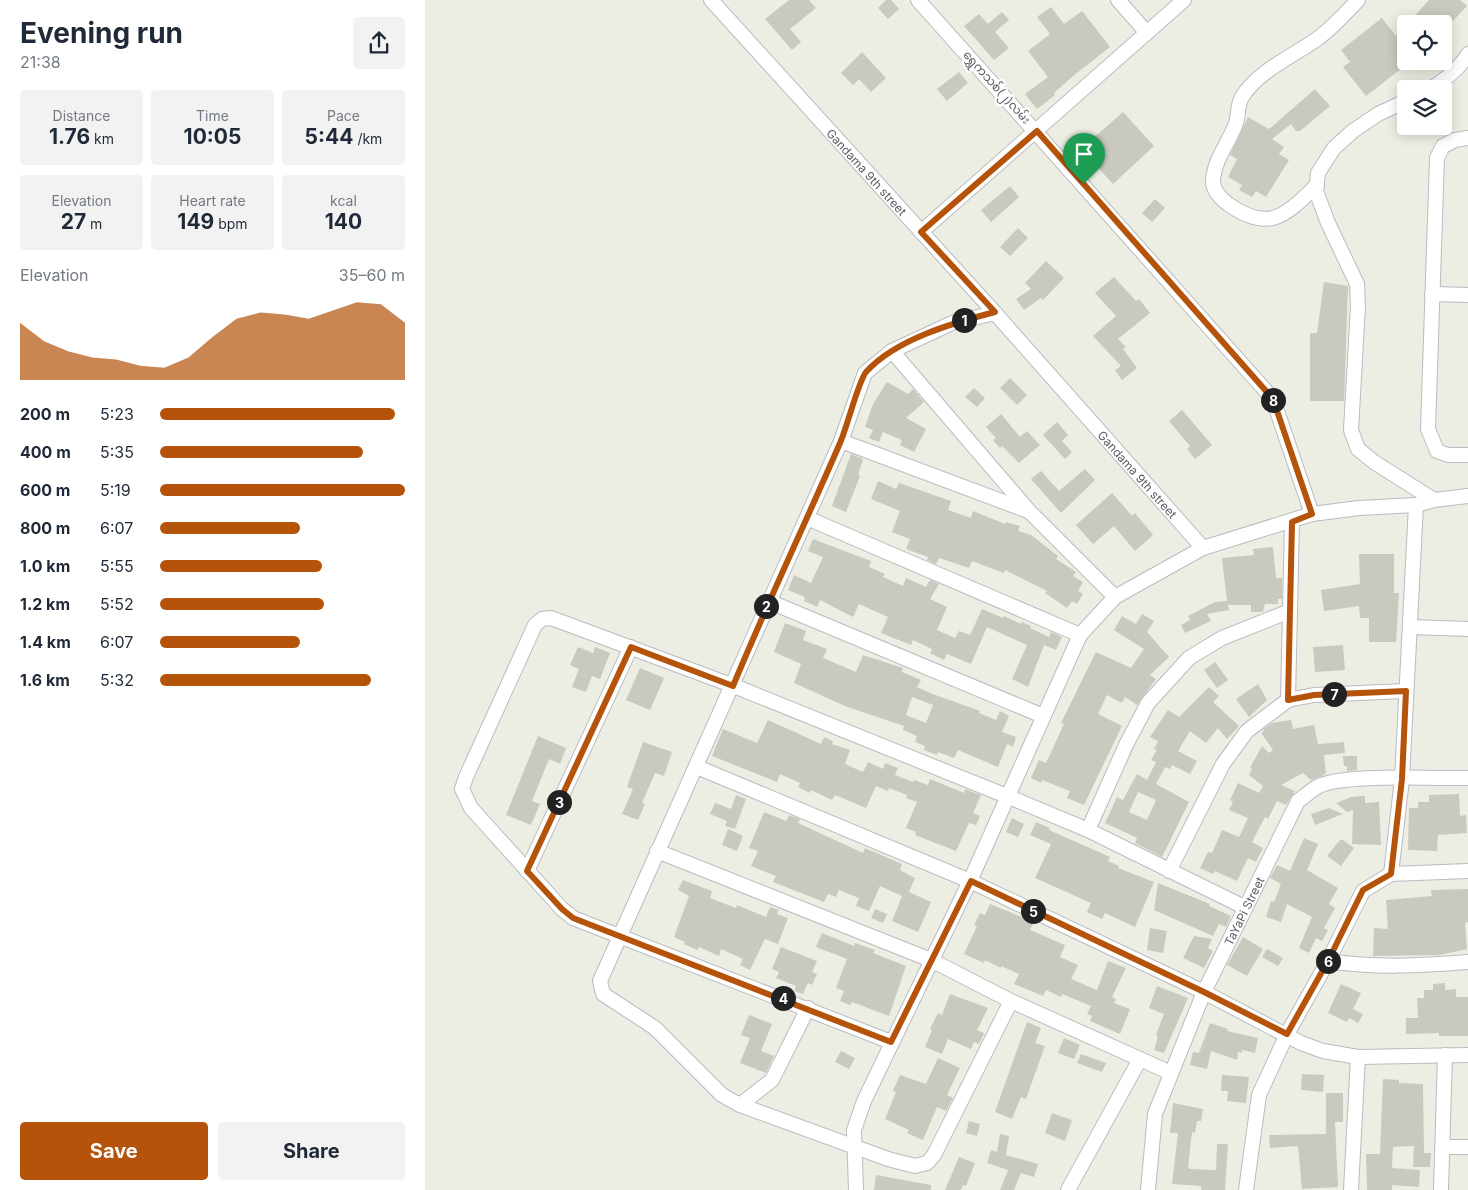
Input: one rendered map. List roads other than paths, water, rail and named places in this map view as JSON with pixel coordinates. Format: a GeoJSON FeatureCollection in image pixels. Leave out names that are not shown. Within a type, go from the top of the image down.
{"type":"FeatureCollection","features":[{"type":"Feature","properties":{"kind":"street","name":"Gandama 9th street"},"geometry":{"type":"LineString","coordinates":[[711,0],[995,312],[1203,548]]}},
{"type":"Feature","properties":{"kind":"street","name":"ရွှေကသစ်(၂)လမ်း"},"geometry":{"type":"LineString","coordinates":[[919,0],[1273,399],[1312,514]]}},
{"type":"Feature","properties":{"kind":"street"},"geometry":{"type":"LineString","coordinates":[[1118,0],[1147,32]]}},
{"type":"Feature","properties":{"kind":"street"},"geometry":{"type":"LineString","coordinates":[[921,232],[1184,0]]}},
{"type":"Feature","properties":{"kind":"street"},"geometry":{"type":"LineString","coordinates":[[1317,185],[1289,212],[1267,221],[1248,217],[1221,198],[1215,189],[1213,180],[1218,160],[1237,121],[1242,97],[1261,77],[1334,25],[1358,0]]}},
{"type":"Feature","properties":{"kind":"street"},"geometry":{"type":"LineString","coordinates":[[1444,80],[1463,63],[1468,54]]}},
{"type":"Feature","properties":{"kind":"street"},"geometry":{"type":"LineString","coordinates":[[1397,105],[1378,114],[1353,131],[1334,148],[1318,173],[1316,191],[1328,224],[1357,284],[1358,306],[1351,430],[1358,449],[1434,500]]}},
{"type":"Feature","properties":{"kind":"street"},"geometry":{"type":"LineString","coordinates":[[1468,138],[1443,146],[1437,158],[1429,434],[1437,451],[1468,456]]}},
{"type":"Feature","properties":{"kind":"street"},"geometry":{"type":"LineString","coordinates":[[1432,294],[1468,295]]}},
{"type":"Feature","properties":{"kind":"street"},"geometry":{"type":"LineString","coordinates":[[995,312],[952,323],[892,351],[865,374],[841,441],[768,601],[697,767],[657,851],[600,980],[603,994],[655,1028],[722,1095],[740,1106],[853,1144],[888,1159],[915,1166],[927,1163],[934,1155],[1011,1001]]}},
{"type":"Feature","properties":{"kind":"street"},"geometry":{"type":"LineString","coordinates":[[892,351],[1029,511],[1115,597]]}},
{"type":"Feature","properties":{"kind":"street"},"geometry":{"type":"LineString","coordinates":[[841,441],[1029,511]]}},
{"type":"Feature","properties":{"kind":"street"},"geometry":{"type":"LineString","coordinates":[[855,1190],[854,1130],[864,1100],[971,881],[1080,635],[1115,597],[1203,548],[1292,522],[1312,514],[1359,508],[1416,505],[1434,500],[1468,496]]}},
{"type":"Feature","properties":{"kind":"street"},"geometry":{"type":"LineString","coordinates":[[1391,874],[1402,779],[1416,505]]}},
{"type":"Feature","properties":{"kind":"street"},"geometry":{"type":"LineString","coordinates":[[807,518],[1080,635]]}},
{"type":"Feature","properties":{"kind":"street"},"geometry":{"type":"LineString","coordinates":[[1288,700],[1292,522]]}},
{"type":"Feature","properties":{"kind":"street"},"geometry":{"type":"LineString","coordinates":[[768,601],[1043,716]]}},
{"type":"Feature","properties":{"kind":"street"},"geometry":{"type":"LineString","coordinates":[[1087,830],[1126,745],[1148,703],[1189,658],[1222,638],[1290,611]]}},
{"type":"Feature","properties":{"kind":"street"},"geometry":{"type":"LineString","coordinates":[[891,1042],[808,1008],[573,918],[562,909],[471,808],[462,789],[465,777],[535,625],[542,619],[551,618],[631,647],[1009,797],[1087,830],[1244,907]]}},
{"type":"Feature","properties":{"kind":"street"},"geometry":{"type":"LineString","coordinates":[[1411,627],[1468,629]]}},
{"type":"Feature","properties":{"kind":"street"},"geometry":{"type":"LineString","coordinates":[[527,871],[631,647]]}},
{"type":"Feature","properties":{"kind":"street"},"geometry":{"type":"LineString","coordinates":[[1169,871],[1223,764],[1247,731],[1288,700],[1314,695],[1406,691]]}},
{"type":"Feature","properties":{"kind":"street"},"geometry":{"type":"LineString","coordinates":[[697,767],[971,881],[1204,992],[1301,1043],[1323,1052],[1357,1057],[1468,1055]]}},
{"type":"Feature","properties":{"kind":"street","name":"TaYaPi Street"},"geometry":{"type":"LineString","coordinates":[[1148,1190],[1155,1114],[1204,992],[1244,907],[1298,801],[1317,787],[1332,782],[1468,778]]}},
{"type":"Feature","properties":{"kind":"street"},"geometry":{"type":"LineString","coordinates":[[657,851],[931,960],[1011,1001],[1171,1074]]}},
{"type":"Feature","properties":{"kind":"street"},"geometry":{"type":"LineString","coordinates":[[1247,1190],[1259,1095],[1287,1034],[1328,961],[1363,890],[1391,874],[1468,871]]}},
{"type":"Feature","properties":{"kind":"street"},"geometry":{"type":"LineString","coordinates":[[1328,961],[1360,966],[1412,966],[1468,962]]}},
{"type":"Feature","properties":{"kind":"street"},"geometry":{"type":"LineString","coordinates":[[740,1106],[772,1080],[808,1008]]}},
{"type":"Feature","properties":{"kind":"street"},"geometry":{"type":"LineString","coordinates":[[1441,1190],[1445,1056]]}},
{"type":"Feature","properties":{"kind":"street"},"geometry":{"type":"LineString","coordinates":[[1351,1190],[1357,1057]]}},
{"type":"Feature","properties":{"kind":"street"},"geometry":{"type":"LineString","coordinates":[[1068,1190],[1139,1061]]}},
{"type":"Feature","properties":{"kind":"street"},"geometry":{"type":"LineString","coordinates":[[1443,1147],[1468,1147]]}}]}
